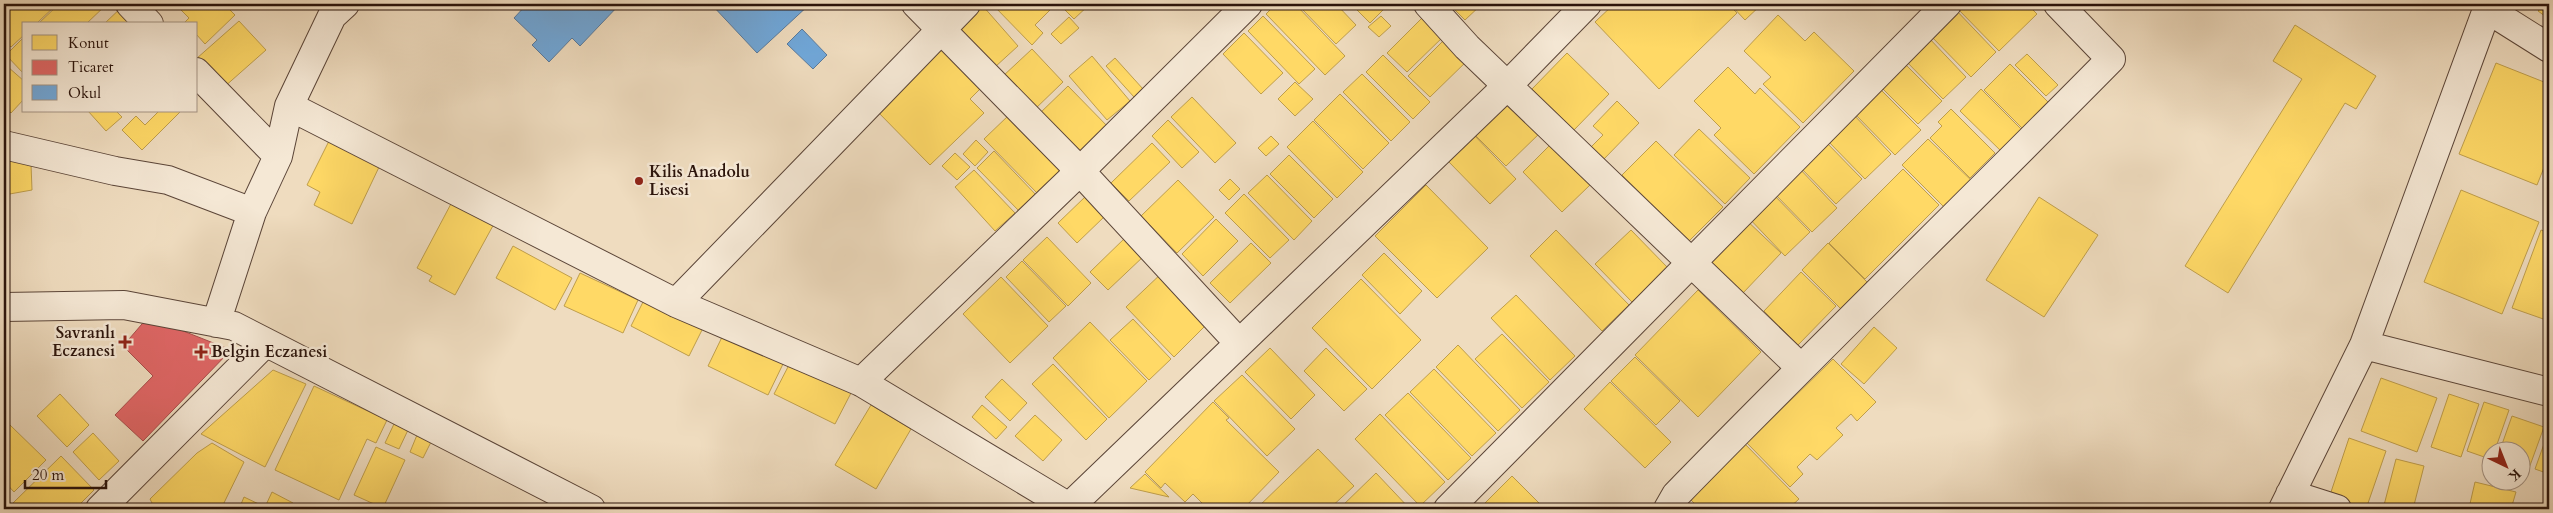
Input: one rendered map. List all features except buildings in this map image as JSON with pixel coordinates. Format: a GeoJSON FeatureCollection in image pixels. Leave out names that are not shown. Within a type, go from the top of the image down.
{"type":"FeatureCollection","features":[{"type":"Feature","properties":{"kind":"street"},"geometry":{"type":"LineString","coordinates":[[130,4],[147,22]]}},
{"type":"Feature","properties":{"kind":"street"},"geometry":{"type":"LineString","coordinates":[[916,4],[1080,172],[1239,343]]}},
{"type":"Feature","properties":{"kind":"street"},"geometry":{"type":"LineString","coordinates":[[676,303],[940,28],[966,4]]}},
{"type":"Feature","properties":{"kind":"street"},"geometry":{"type":"LineString","coordinates":[[861,382],[1080,172],[1248,4]]}},
{"type":"Feature","properties":{"kind":"street"},"geometry":{"type":"LineString","coordinates":[[1428,4],[1467,47],[1691,265],[1800,367]]}},
{"type":"Feature","properties":{"kind":"street"},"geometry":{"type":"LineString","coordinates":[[289,106],[676,303],[861,382],[1072,509],[1239,343],[1507,86],[1587,4]]}},
{"type":"Feature","properties":{"kind":"street"},"geometry":{"type":"LineString","coordinates":[[1448,509],[1948,4]]}},
{"type":"Feature","properties":{"kind":"street"},"geometry":{"type":"LineString","coordinates":[[1668,509],[1676,495],[1800,367],[1948,224],[2111,59],[2058,4]]}},
{"type":"Feature","properties":{"kind":"street"},"geometry":{"type":"LineString","coordinates":[[2338,509],[2287,502],[2364,345],[2489,5],[2549,48]]}},
{"type":"Feature","properties":{"kind":"street"},"geometry":{"type":"LineString","coordinates":[[216,323],[252,212],[278,156],[289,106],[333,8]]}},
{"type":"Feature","properties":{"kind":"street"},"geometry":{"type":"LineString","coordinates":[[198,74],[278,156]]}},
{"type":"Feature","properties":{"kind":"street"},"geometry":{"type":"LineString","coordinates":[[4,145],[115,171],[168,180],[252,212]]}},
{"type":"Feature","properties":{"kind":"street"},"geometry":{"type":"LineString","coordinates":[[4,308],[124,306],[234,326],[591,509]]}},
{"type":"Feature","properties":{"kind":"street"},"geometry":{"type":"LineString","coordinates":[[100,509],[265,343]]}},
{"type":"Feature","properties":{"kind":"street"},"geometry":{"type":"LineString","coordinates":[[2364,345],[2549,392]]}},
{"type":"Feature","properties":{"kind":"place","name":"Kilis Anadolu Lisesi"},"geometry":{"type":"Point","coordinates":[639,181]}},
{"type":"Feature","properties":{"kind":"place","name":"Savranlı Eczanesi"},"geometry":{"type":"Point","coordinates":[125,342]}},
{"type":"Feature","properties":{"kind":"place","name":"Belgin Eczanesi"},"geometry":{"type":"Point","coordinates":[201,352]}}]}
